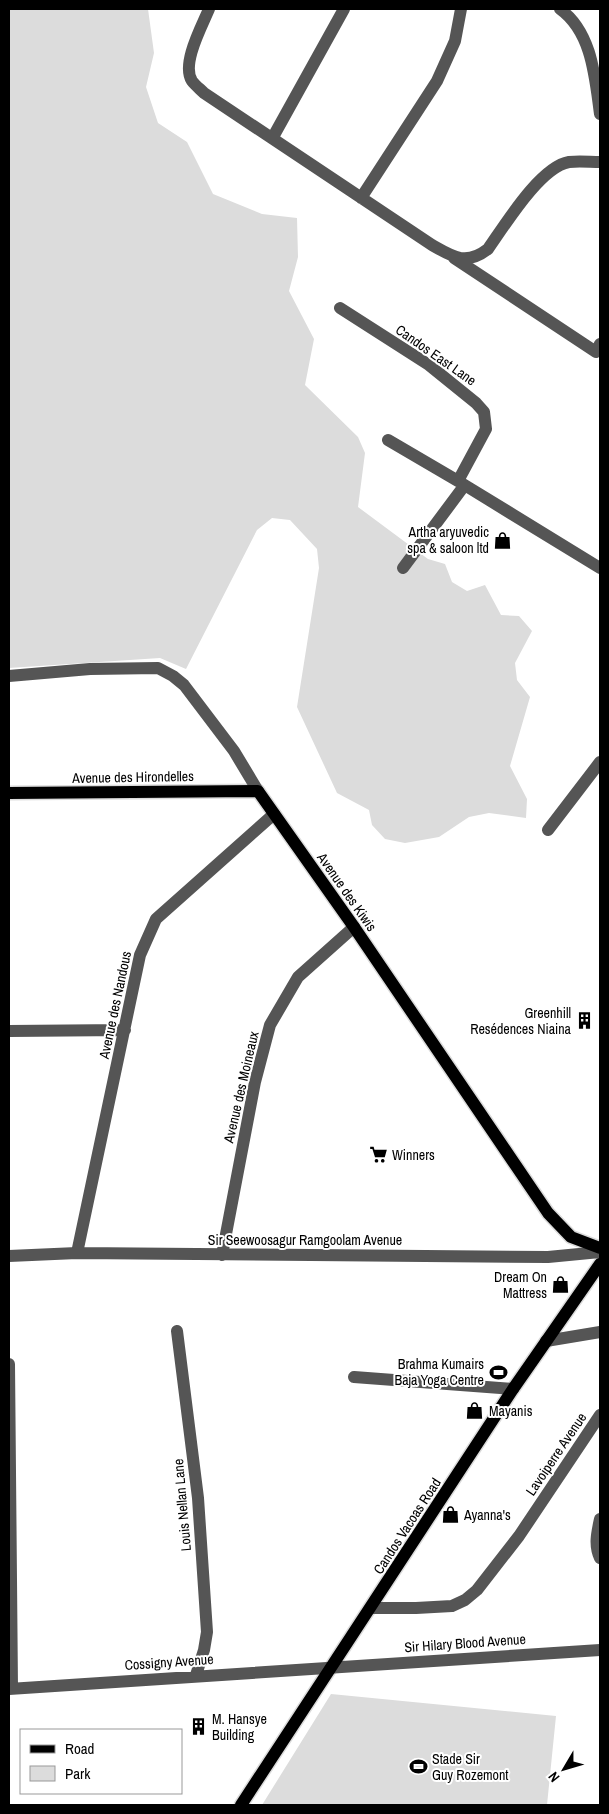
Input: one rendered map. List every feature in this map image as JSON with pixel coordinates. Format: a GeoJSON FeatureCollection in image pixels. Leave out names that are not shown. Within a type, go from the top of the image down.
{"type":"FeatureCollection","features":[{"type":"Feature","properties":{"kind":"main road","name":"Avenue des Hirondelles"},"geometry":{"type":"LineString","coordinates":[[9,793],[258,790]]}},
{"type":"Feature","properties":{"kind":"main road","name":"Avenue des Kiwis"},"geometry":{"type":"LineString","coordinates":[[258,790],[354,927],[548,1213],[572,1237],[600,1250]]}},
{"type":"Feature","properties":{"kind":"main road","name":"Candos Vacoas Road"},"geometry":{"type":"LineString","coordinates":[[241,1805],[514,1389],[600,1264]]}},
{"type":"Feature","properties":{"kind":"street"},"geometry":{"type":"LineString","coordinates":[[209,9],[190,57],[188,70],[192,81],[204,92],[361,198],[596,352],[600,344]]}},
{"type":"Feature","properties":{"kind":"street"},"geometry":{"type":"LineString","coordinates":[[273,138],[344,9]]}},
{"type":"Feature","properties":{"kind":"street"},"geometry":{"type":"LineString","coordinates":[[361,198],[437,81],[455,42],[461,9]]}},
{"type":"Feature","properties":{"kind":"street"},"geometry":{"type":"LineString","coordinates":[[560,9],[576,23],[584,41],[593,65],[600,114]]}},
{"type":"Feature","properties":{"kind":"street"},"geometry":{"type":"LineString","coordinates":[[454,258],[468,258],[481,254],[488,249],[538,182],[552,170],[568,162],[600,162]]}},
{"type":"Feature","properties":{"kind":"street","name":"Candos East Lane"},"geometry":{"type":"LineString","coordinates":[[340,308],[429,365],[471,398],[484,412],[486,429],[461,484],[403,568]]}},
{"type":"Feature","properties":{"kind":"street"},"geometry":{"type":"LineString","coordinates":[[388,440],[600,568]]}},
{"type":"Feature","properties":{"kind":"street","name":"Avenue des Kiwis"},"geometry":{"type":"LineString","coordinates":[[9,676],[90,669],[158,668],[173,676],[184,685],[234,750],[258,790]]}},
{"type":"Feature","properties":{"kind":"street"},"geometry":{"type":"LineString","coordinates":[[548,830],[600,762]]}},
{"type":"Feature","properties":{"kind":"street","name":"Avenue des Nandous"},"geometry":{"type":"LineString","coordinates":[[76,1253],[140,955],[156,918],[274,814]]}},
{"type":"Feature","properties":{"kind":"street","name":"Avenue des Moineaux"},"geometry":{"type":"LineString","coordinates":[[222,1255],[255,1082],[270,1025],[298,977],[354,927]]}},
{"type":"Feature","properties":{"kind":"street"},"geometry":{"type":"LineString","coordinates":[[9,1031],[125,1030]]}},
{"type":"Feature","properties":{"kind":"street","name":"Sir Seewoosagur Ramgoolam Avenue"},"geometry":{"type":"LineString","coordinates":[[9,1256],[76,1253],[548,1257],[600,1250]]}},
{"type":"Feature","properties":{"kind":"street","name":"Louis Nellan Lane"},"geometry":{"type":"LineString","coordinates":[[177,1331],[198,1498],[207,1632],[204,1650],[196,1675]]}},
{"type":"Feature","properties":{"kind":"street"},"geometry":{"type":"LineString","coordinates":[[546,1341],[600,1332]]}},
{"type":"Feature","properties":{"kind":"street"},"geometry":{"type":"LineString","coordinates":[[9,1364],[11,1689]]}},
{"type":"Feature","properties":{"kind":"street"},"geometry":{"type":"LineString","coordinates":[[354,1377],[514,1389]]}},
{"type":"Feature","properties":{"kind":"street","name":"Lavoiperre Avenue"},"geometry":{"type":"LineString","coordinates":[[372,1608],[452,1606],[465,1600],[477,1590],[519,1536],[600,1415]]}},
{"type":"Feature","properties":{"kind":"street"},"geometry":{"type":"LineString","coordinates":[[600,1519],[596,1550],[600,1558]]}},
{"type":"Feature","properties":{"kind":"street","name":"Sir Hilary Blood Avenue"},"geometry":{"type":"LineString","coordinates":[[332,1666],[600,1650]]}},
{"type":"Feature","properties":{"kind":"street","name":"Cossigny Avenue"},"geometry":{"type":"LineString","coordinates":[[11,1689],[332,1666]]}},
{"type":"Feature","properties":{"kind":"green space"},"geometry":{"type":"Polygon","coordinates":[[[9,9],[148,9],[154,53],[146,87],[158,123],[187,142],[213,194],[262,214],[297,218],[298,257],[289,291],[314,339],[305,385],[358,437],[365,453],[358,507],[428,559],[445,564],[452,582],[467,591],[485,585],[501,615],[519,616],[532,631],[515,663],[517,680],[530,697],[510,766],[527,799],[526,818],[489,813],[469,817],[439,837],[405,843],[385,839],[372,825],[369,810],[337,793],[297,707],[319,568],[317,549],[290,520],[272,518],[257,530],[186,669],[160,658],[9,668],[9,9]]]}},
{"type":"Feature","properties":{"kind":"green space","name":"Stade Sir Guy Rozemont"},"geometry":{"type":"Polygon","coordinates":[[[331,1694],[556,1716],[547,1805],[262,1805],[331,1694]]]}},
{"type":"Feature","properties":{"kind":"place","name":"Artha aryuvedic spa & saloon ltd"},"geometry":{"type":"Point","coordinates":[503,540]}},
{"type":"Feature","properties":{"kind":"place","name":"Greenhill Resédences Niaina"},"geometry":{"type":"Point","coordinates":[585,1021]}},
{"type":"Feature","properties":{"kind":"place","name":"Winners"},"geometry":{"type":"Point","coordinates":[378,1155]}},
{"type":"Feature","properties":{"kind":"place","name":"Dream On Mattress"},"geometry":{"type":"Point","coordinates":[561,1285]}},
{"type":"Feature","properties":{"kind":"place","name":"Brahma Kumairs Baja Yoga Centre"},"geometry":{"type":"Point","coordinates":[498,1372]}},
{"type":"Feature","properties":{"kind":"place","name":"Mayanis"},"geometry":{"type":"Point","coordinates":[475,1411]}},
{"type":"Feature","properties":{"kind":"place","name":"Ayanna's"},"geometry":{"type":"Point","coordinates":[450,1515]}},
{"type":"Feature","properties":{"kind":"place","name":"M. Hansye Building"},"geometry":{"type":"Point","coordinates":[198,1727]}},
{"type":"Feature","properties":{"kind":"place","name":"Stade Sir Guy Rozemont"},"geometry":{"type":"Point","coordinates":[418,1767]}}]}
